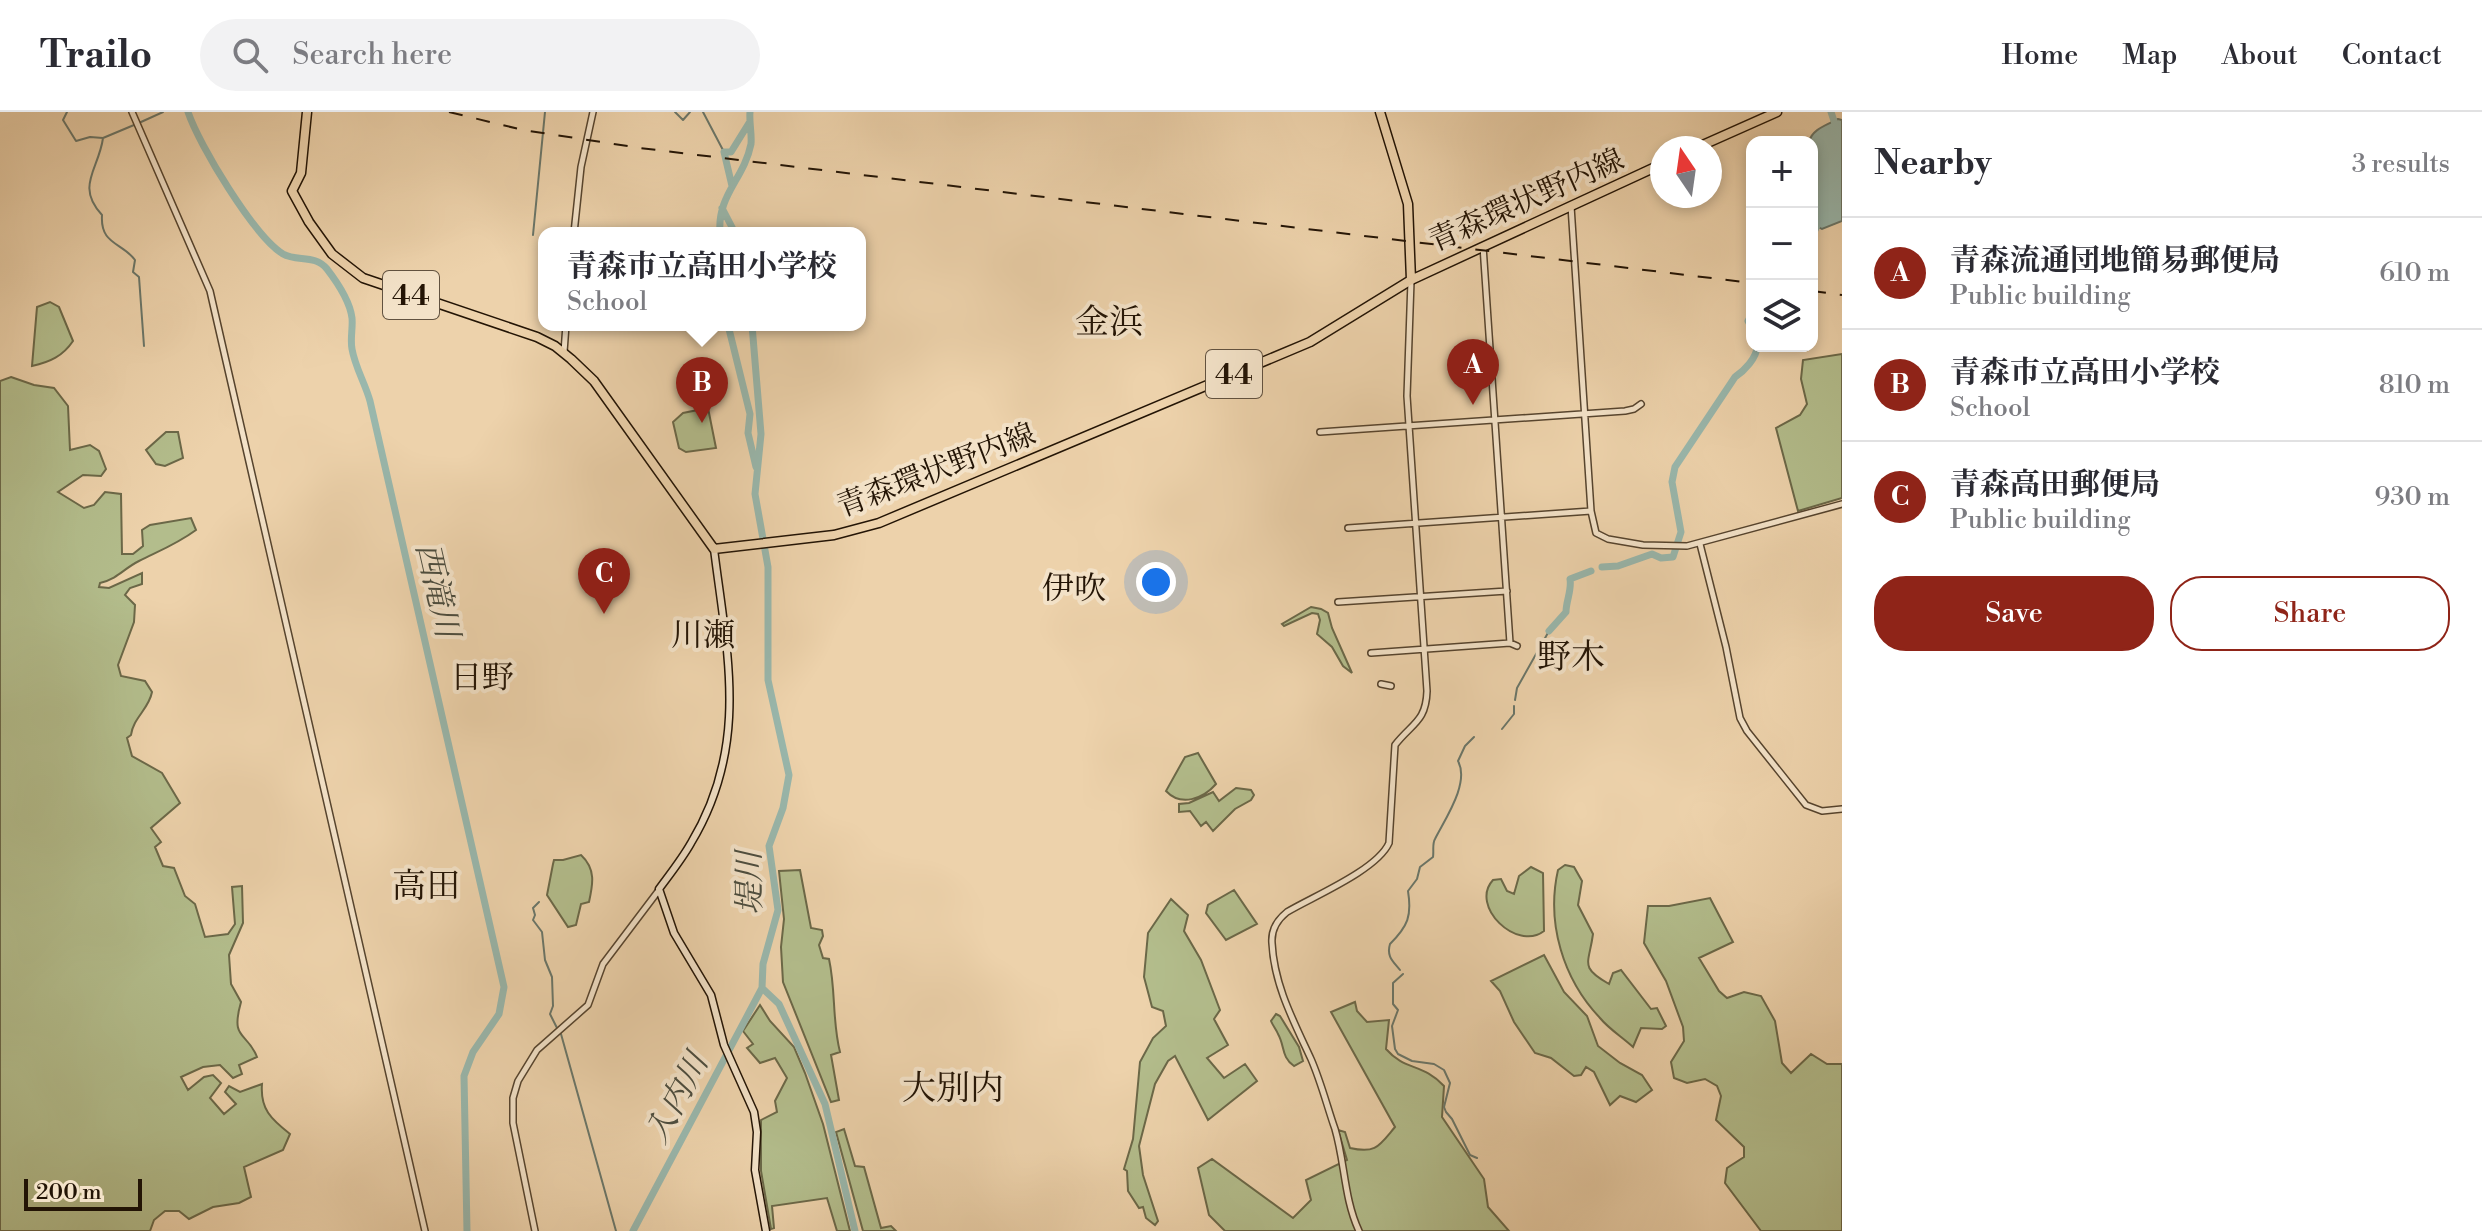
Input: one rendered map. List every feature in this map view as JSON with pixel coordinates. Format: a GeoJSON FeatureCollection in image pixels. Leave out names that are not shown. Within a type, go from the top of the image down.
{"type":"FeatureCollection","features":[{"type":"Feature","properties":{"kind":"main road","name":"44"},"geometry":{"type":"LineString","coordinates":[[307,112],[301,173],[292,191],[321,242],[339,262],[377,284],[537,337],[564,353],[594,381],[714,549]]}},
{"type":"Feature","properties":{"kind":"main road","name":"青森環状野内線"},"geometry":{"type":"LineString","coordinates":[[1380,112],[1408,204],[1411,280]]}},
{"type":"Feature","properties":{"kind":"main road"},"geometry":{"type":"LineString","coordinates":[[1722,136],[1777,112]]}},
{"type":"Feature","properties":{"kind":"main road","name":"青森環状野内線"},"geometry":{"type":"LineString","coordinates":[[714,549],[862,530],[1310,342],[1411,280],[1650,169]]}},
{"type":"Feature","properties":{"kind":"main road"},"geometry":{"type":"LineString","coordinates":[[714,549],[730,666],[731,707],[725,754],[703,822],[659,889],[674,933],[711,995],[724,1045],[754,1112],[757,1132],[755,1170],[766,1231]]}},
{"type":"Feature","properties":{"kind":"street"},"geometry":{"type":"LineString","coordinates":[[132,112],[210,291],[425,1231]]}},
{"type":"Feature","properties":{"kind":"street"},"geometry":{"type":"LineString","coordinates":[[574,227],[578,182],[593,112]]}},
{"type":"Feature","properties":{"kind":"street"},"geometry":{"type":"LineString","coordinates":[[1571,205],[1591,511],[1598,536],[1643,545],[1687,546],[1842,504]]}},
{"type":"Feature","properties":{"kind":"street"},"geometry":{"type":"LineString","coordinates":[[1371,653],[1514,645],[1507,591],[1483,245]]}},
{"type":"Feature","properties":{"kind":"street"},"geometry":{"type":"LineString","coordinates":[[1359,1231],[1328,1109],[1311,1060],[1285,1002],[1272,935],[1279,919],[1287,912],[1377,861],[1387,848],[1393,750],[1426,710],[1407,376],[1411,280]]}},
{"type":"Feature","properties":{"kind":"street"},"geometry":{"type":"LineString","coordinates":[[564,353],[566,331]]}},
{"type":"Feature","properties":{"kind":"street"},"geometry":{"type":"LineString","coordinates":[[1320,432],[1631,410],[1641,404]]}},
{"type":"Feature","properties":{"kind":"street"},"geometry":{"type":"LineString","coordinates":[[1348,528],[1591,511]]}},
{"type":"Feature","properties":{"kind":"street"},"geometry":{"type":"LineString","coordinates":[[1700,544],[1740,718],[1806,805],[1822,811],[1842,809]]}},
{"type":"Feature","properties":{"kind":"street"},"geometry":{"type":"LineString","coordinates":[[1338,602],[1507,591]]}},
{"type":"Feature","properties":{"kind":"street"},"geometry":{"type":"LineString","coordinates":[[1381,684],[1391,686]]}},
{"type":"Feature","properties":{"kind":"street"},"geometry":{"type":"LineString","coordinates":[[535,1231],[513,1123],[513,1098],[518,1081],[537,1050],[588,1005],[603,964],[659,889]]}},
{"type":"Feature","properties":{"kind":"green space"},"geometry":{"type":"Polygon","coordinates":[[[50,302],[59,307],[73,341],[56,358],[32,366],[37,307],[50,302]]]}},
{"type":"Feature","properties":{"kind":"green space"},"geometry":{"type":"Polygon","coordinates":[[[1842,354],[1842,498],[1798,511],[1776,428],[1800,415],[1807,404],[1801,379],[1803,360],[1842,354]]]}},
{"type":"Feature","properties":{"kind":"green space"},"geometry":{"type":"Polygon","coordinates":[[[11,377],[54,388],[68,406],[70,450],[90,445],[99,451],[106,469],[101,476],[83,475],[58,492],[84,508],[94,505],[105,492],[121,494],[122,554],[133,554],[143,546],[142,530],[150,525],[191,518],[196,530],[100,583],[99,587],[109,588],[142,573],[142,584],[130,588],[125,595],[135,605],[134,622],[118,665],[121,676],[145,681],[152,692],[127,738],[132,756],[162,773],[180,803],[151,828],[161,842],[155,847],[163,866],[174,868],[185,896],[195,904],[205,937],[228,934],[235,924],[232,887],[242,886],[243,923],[229,955],[231,984],[241,1002],[237,1023],[239,1030],[257,1057],[239,1065],[242,1074],[233,1078],[220,1065],[203,1067],[181,1077],[188,1090],[204,1077],[213,1075],[221,1083],[210,1098],[224,1114],[236,1104],[225,1092],[229,1086],[240,1092],[262,1084],[268,1113],[290,1134],[283,1150],[244,1167],[251,1197],[239,1203],[213,1207],[189,1219],[179,1211],[165,1211],[154,1220],[150,1231],[0,1231],[0,381],[11,377]]]}},
{"type":"Feature","properties":{"kind":"green space"},"geometry":{"type":"Polygon","coordinates":[[[708,408],[716,448],[686,452],[679,448],[673,422],[683,413],[708,408]]]}},
{"type":"Feature","properties":{"kind":"green space"},"geometry":{"type":"Polygon","coordinates":[[[166,432],[178,432],[183,458],[165,466],[156,464],[146,450],[166,432]]]}},
{"type":"Feature","properties":{"kind":"green space"},"geometry":{"type":"Polygon","coordinates":[[[1311,607],[1328,613],[1352,673],[1343,666],[1332,647],[1317,634],[1318,614],[1312,613],[1284,626],[1282,624],[1311,607]]]}},
{"type":"Feature","properties":{"kind":"green space"},"geometry":{"type":"Polygon","coordinates":[[[1198,753],[1216,784],[1205,794],[1192,799],[1172,796],[1166,791],[1185,757],[1198,753]]]}},
{"type":"Feature","properties":{"kind":"green space"},"geometry":{"type":"Polygon","coordinates":[[[1236,788],[1251,790],[1254,795],[1213,831],[1206,822],[1201,826],[1190,811],[1179,812],[1179,804],[1213,792],[1219,801],[1236,788]]]}},
{"type":"Feature","properties":{"kind":"green space"},"geometry":{"type":"Polygon","coordinates":[[[581,855],[591,871],[589,902],[581,904],[576,925],[568,927],[547,895],[554,860],[581,855]]]}},
{"type":"Feature","properties":{"kind":"green space"},"geometry":{"type":"Polygon","coordinates":[[[1565,865],[1574,867],[1582,881],[1578,905],[1593,934],[1588,959],[1590,969],[1609,984],[1613,973],[1621,970],[1651,1009],[1657,1008],[1666,1026],[1662,1029],[1641,1028],[1633,1047],[1607,1026],[1587,1003],[1567,968],[1556,930],[1554,910],[1558,870],[1565,865]]]}},
{"type":"Feature","properties":{"kind":"green space"},"geometry":{"type":"Polygon","coordinates":[[[1531,867],[1543,873],[1544,931],[1533,936],[1521,936],[1499,923],[1491,913],[1487,891],[1493,880],[1501,879],[1507,891],[1514,894],[1519,876],[1531,867]]]}},
{"type":"Feature","properties":{"kind":"green space"},"geometry":{"type":"Polygon","coordinates":[[[800,870],[811,928],[822,930],[819,945],[823,958],[829,959],[831,971],[840,1052],[831,1055],[839,1100],[831,1102],[783,982],[781,947],[784,919],[779,871],[800,870]]]}},
{"type":"Feature","properties":{"kind":"green space"},"geometry":{"type":"Polygon","coordinates":[[[1234,890],[1257,924],[1226,940],[1206,913],[1208,905],[1234,890]]]}},
{"type":"Feature","properties":{"kind":"green space"},"geometry":{"type":"Polygon","coordinates":[[[1710,898],[1733,942],[1699,958],[1719,991],[1727,998],[1744,992],[1761,996],[1775,1021],[1782,1063],[1791,1073],[1811,1054],[1827,1064],[1842,1064],[1842,1231],[1761,1231],[1725,1183],[1727,1168],[1744,1157],[1744,1147],[1716,1120],[1721,1096],[1717,1086],[1705,1079],[1687,1083],[1674,1078],[1671,1062],[1684,1041],[1683,1027],[1666,981],[1644,943],[1648,906],[1669,906],[1710,898]]]}},
{"type":"Feature","properties":{"kind":"green space"},"geometry":{"type":"Polygon","coordinates":[[[1171,899],[1188,915],[1184,931],[1201,960],[1220,1010],[1214,1019],[1228,1045],[1207,1058],[1224,1078],[1245,1064],[1257,1081],[1208,1120],[1175,1056],[1168,1061],[1155,1084],[1139,1146],[1143,1175],[1158,1221],[1155,1225],[1146,1218],[1143,1207],[1139,1208],[1128,1191],[1127,1171],[1124,1169],[1133,1139],[1140,1062],[1153,1038],[1166,1026],[1163,1011],[1152,1007],[1144,977],[1148,933],[1171,899]]]}},
{"type":"Feature","properties":{"kind":"green space"},"geometry":{"type":"Polygon","coordinates":[[[1544,955],[1564,992],[1587,1016],[1598,1046],[1642,1075],[1652,1090],[1636,1102],[1620,1096],[1610,1105],[1594,1072],[1586,1067],[1581,1075],[1574,1076],[1551,1058],[1535,1053],[1514,1022],[1500,991],[1491,981],[1544,955]]]}},
{"type":"Feature","properties":{"kind":"green space"},"geometry":{"type":"Polygon","coordinates":[[[1355,1002],[1357,1011],[1367,1022],[1389,1020],[1386,1049],[1393,1056],[1429,1074],[1444,1086],[1442,1117],[1484,1179],[1488,1207],[1509,1231],[1225,1231],[1209,1215],[1198,1168],[1212,1159],[1293,1218],[1311,1200],[1306,1180],[1347,1160],[1338,1130],[1345,1132],[1350,1148],[1366,1150],[1381,1144],[1395,1127],[1331,1012],[1355,1002]]]}},
{"type":"Feature","properties":{"kind":"green space"},"geometry":{"type":"Polygon","coordinates":[[[760,1005],[794,1047],[805,1073],[823,1124],[850,1231],[837,1231],[827,1198],[772,1206],[774,1228],[771,1229],[761,1171],[761,1120],[777,1112],[775,1101],[787,1078],[775,1058],[760,1063],[747,1048],[753,1044],[743,1031],[760,1005]]]}},
{"type":"Feature","properties":{"kind":"green space"},"geometry":{"type":"Polygon","coordinates":[[[1276,1014],[1299,1047],[1303,1061],[1294,1066],[1287,1059],[1271,1021],[1276,1014]]]}},
{"type":"Feature","properties":{"kind":"green space"},"geometry":{"type":"Polygon","coordinates":[[[844,1129],[855,1166],[864,1167],[881,1228],[891,1226],[896,1231],[863,1231],[836,1132],[844,1129]]]}},
{"type":"Feature","properties":{"kind":"shaded area"},"geometry":{"type":"Polygon","coordinates":[[[1838,119],[1842,120],[1842,221],[1822,229],[1818,227],[1818,136],[1813,136],[1838,119]]]}},
{"type":"Feature","properties":{"kind":"waterway"},"geometry":{"type":"LineString","coordinates":[[67,112],[63,120],[76,141],[90,137],[103,138],[91,177],[90,195],[102,215],[102,225],[108,238],[135,260],[133,272],[139,277],[144,346]]}},
{"type":"Feature","properties":{"kind":"waterway"},"geometry":{"type":"LineString","coordinates":[[141,122],[163,112]]}},
{"type":"Feature","properties":{"kind":"waterway","name":"西滝川"},"geometry":{"type":"LineString","coordinates":[[188,112],[215,167],[257,229],[283,254],[322,264],[339,286],[351,312],[353,356],[370,401],[504,987],[499,1014],[473,1052],[464,1076],[467,1231]]}},
{"type":"Feature","properties":{"kind":"waterway"},"geometry":{"type":"LineString","coordinates":[[533,235],[545,112]]}},
{"type":"Feature","properties":{"kind":"waterway"},"geometry":{"type":"LineString","coordinates":[[675,112],[683,120],[690,112]]}},
{"type":"Feature","properties":{"kind":"waterway"},"geometry":{"type":"LineString","coordinates":[[703,112],[724,152]]}},
{"type":"Feature","properties":{"kind":"waterway","name":"堤川"},"geometry":{"type":"LineString","coordinates":[[720,227],[727,197],[748,156],[751,144],[750,112]]}},
{"type":"Feature","properties":{"kind":"waterway"},"geometry":{"type":"LineString","coordinates":[[1831,112],[1837,130]]}},
{"type":"Feature","properties":{"kind":"waterway"},"geometry":{"type":"LineString","coordinates":[[732,186],[724,152],[731,152],[749,123]]}},
{"type":"Feature","properties":{"kind":"waterway"},"geometry":{"type":"LineString","coordinates":[[103,138],[134,125]]}},
{"type":"Feature","properties":{"kind":"waterway","name":"堤川"},"geometry":{"type":"LineString","coordinates":[[722,208],[732,227]]}},
{"type":"Feature","properties":{"kind":"waterway"},"geometry":{"type":"LineString","coordinates":[[1818,224],[1820,220]]}},
{"type":"Feature","properties":{"kind":"waterway","name":"堤川"},"geometry":{"type":"LineString","coordinates":[[729,331],[750,414],[748,433],[756,467]]}},
{"type":"Feature","properties":{"kind":"waterway","name":"堤川"},"geometry":{"type":"LineString","coordinates":[[752,331],[761,434],[755,494],[768,567],[768,680],[789,775],[783,808],[769,846],[778,910],[763,964],[762,988],[779,1004],[825,1104],[855,1231]]}},
{"type":"Feature","properties":{"kind":"waterway"},"geometry":{"type":"LineString","coordinates":[[1602,567],[1618,566],[1652,554],[1661,558],[1673,557],[1681,532],[1672,482],[1675,467],[1735,377],[1746,368],[1756,352]]}},
{"type":"Feature","properties":{"kind":"waterway"},"geometry":{"type":"LineString","coordinates":[[1549,631],[1566,612],[1570,579],[1591,571]]}},
{"type":"Feature","properties":{"kind":"waterway"},"geometry":{"type":"LineString","coordinates":[[1515,700],[1517,688],[1549,631]]}},
{"type":"Feature","properties":{"kind":"waterway"},"geometry":{"type":"LineString","coordinates":[[1502,729],[1514,714],[1514,706]]}},
{"type":"Feature","properties":{"kind":"waterway"},"geometry":{"type":"LineString","coordinates":[[1400,970],[1390,956],[1390,944],[1407,920],[1408,891],[1417,879],[1420,867],[1433,857],[1434,841],[1459,790],[1461,770],[1458,761],[1465,746],[1474,737]]}},
{"type":"Feature","properties":{"kind":"waterway"},"geometry":{"type":"LineString","coordinates":[[539,902],[533,908],[533,920],[542,932],[545,960],[552,977],[553,1006],[550,1014],[557,1028]]}},
{"type":"Feature","properties":{"kind":"waterway"},"geometry":{"type":"LineString","coordinates":[[1403,974],[1393,983],[1393,1004],[1398,1010],[1392,1026],[1395,1049],[1412,1061],[1434,1064],[1444,1070],[1450,1083],[1444,1107],[1470,1155],[1477,1158]]}},
{"type":"Feature","properties":{"kind":"waterway","name":"入内川"},"geometry":{"type":"LineString","coordinates":[[633,1231],[762,988]]}},
{"type":"Feature","properties":{"kind":"waterway"},"geometry":{"type":"LineString","coordinates":[[561,1034],[616,1231]]}},
{"type":"Feature","properties":{"kind":"railway"},"geometry":{"type":"LineString","coordinates":[[449,112],[523,130],[640,148],[1746,282]]}},
{"type":"Feature","properties":{"kind":"railway"},"geometry":{"type":"LineString","coordinates":[[1818,292],[1842,295]]}},
{"type":"Feature","properties":{"kind":"place","name":"青森流通団地簡易郵便局"},"geometry":{"type":"Point","coordinates":[1473,405]}},
{"type":"Feature","properties":{"kind":"place","name":"青森市立高田小学校"},"geometry":{"type":"Point","coordinates":[702,423]}},
{"type":"Feature","properties":{"kind":"place","name":"青森高田郵便局"},"geometry":{"type":"Point","coordinates":[604,614]}},
{"type":"Feature","properties":{"kind":"district","name":"金浜"},"geometry":{"type":"Point","coordinates":[1109,321]}},
{"type":"Feature","properties":{"kind":"district","name":"伊吹"},"geometry":{"type":"Point","coordinates":[1074,588]}},
{"type":"Feature","properties":{"kind":"district","name":"川瀬"},"geometry":{"type":"Point","coordinates":[703,635]}},
{"type":"Feature","properties":{"kind":"district","name":"野木"},"geometry":{"type":"Point","coordinates":[1571,656]}},
{"type":"Feature","properties":{"kind":"district","name":"日野"},"geometry":{"type":"Point","coordinates":[482,677]}},
{"type":"Feature","properties":{"kind":"district","name":"高田"},"geometry":{"type":"Point","coordinates":[426,885]}},
{"type":"Feature","properties":{"kind":"district","name":"大別内"},"geometry":{"type":"Point","coordinates":[953,1087]}}]}
